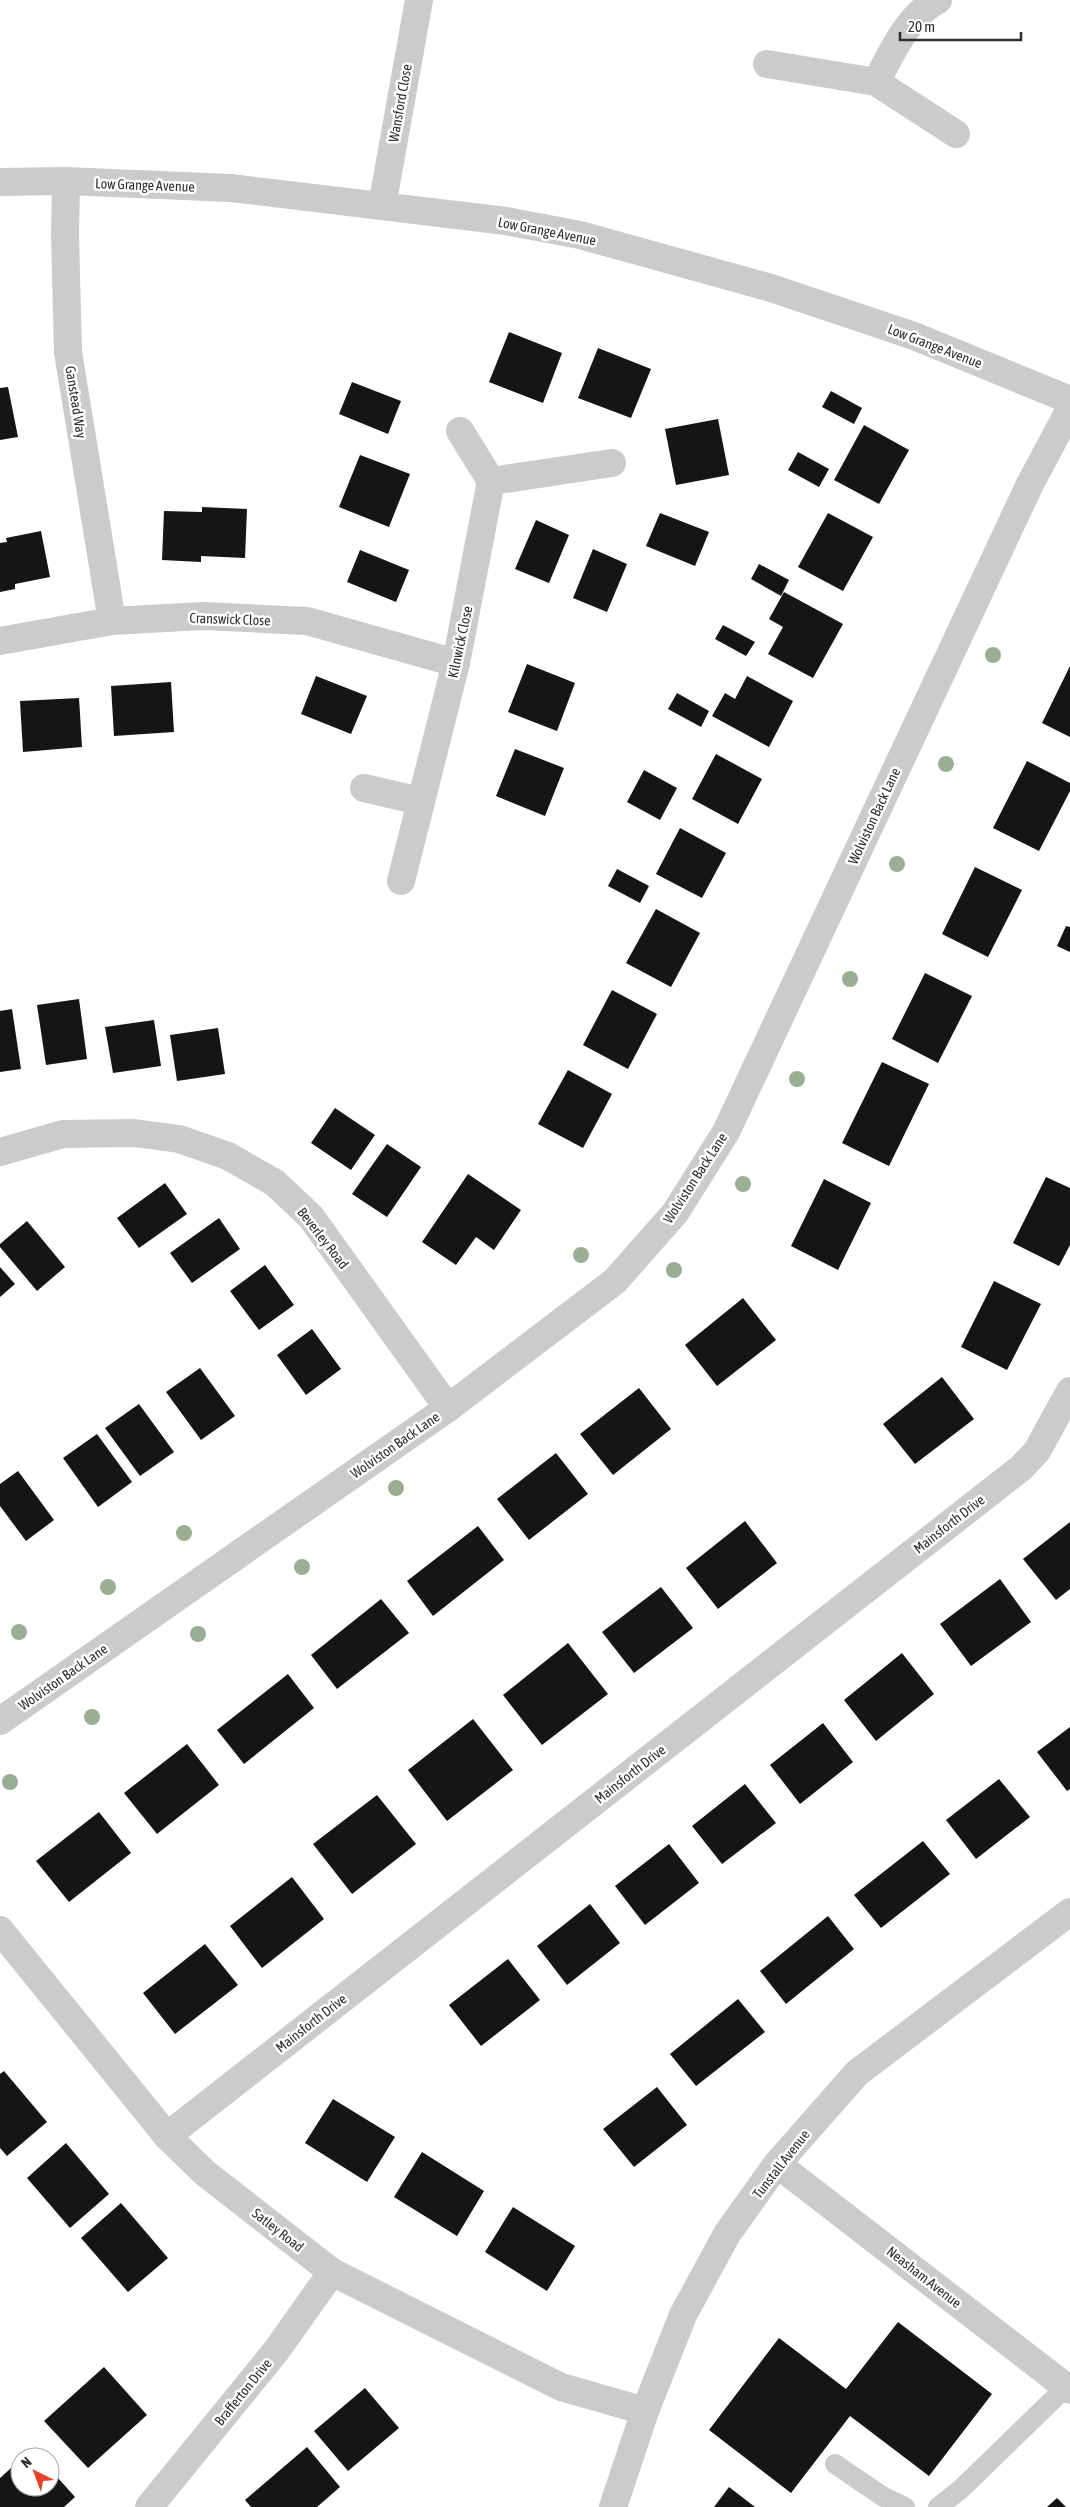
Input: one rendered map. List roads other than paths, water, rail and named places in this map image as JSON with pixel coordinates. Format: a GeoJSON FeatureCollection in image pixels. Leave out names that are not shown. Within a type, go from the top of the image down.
{"type":"FeatureCollection","features":[{"type":"Feature","properties":{"kind":"street","name":"Wansford Close"},"geometry":{"type":"LineString","coordinates":[[382,206],[419,0]]}},
{"type":"Feature","properties":{"kind":"street"},"geometry":{"type":"LineString","coordinates":[[876,82],[902,34],[929,4],[938,0]]}},
{"type":"Feature","properties":{"kind":"street"},"geometry":{"type":"LineString","coordinates":[[767,64],[876,82],[956,134]]}},
{"type":"Feature","properties":{"kind":"street","name":"Low Grange Avenue"},"geometry":{"type":"LineString","coordinates":[[0,182],[66,181],[231,188],[506,221],[580,235],[771,288],[914,336],[1070,400]]}},
{"type":"Feature","properties":{"kind":"street","name":"Ganstead Way"},"geometry":{"type":"LineString","coordinates":[[66,181],[64,235],[68,352],[112,620]]}},
{"type":"Feature","properties":{"kind":"street","name":"Wolviston Back Lane"},"geometry":{"type":"LineString","coordinates":[[0,1721],[448,1408],[615,1281],[675,1213],[726,1132],[1030,484],[1070,408]]}},
{"type":"Feature","properties":{"kind":"street"},"geometry":{"type":"LineString","coordinates":[[460,431],[491,481],[612,462]]}},
{"type":"Feature","properties":{"kind":"street","name":"Kilnwick Close"},"geometry":{"type":"LineString","coordinates":[[401,880],[456,664],[491,481]]}},
{"type":"Feature","properties":{"kind":"street","name":"Cranswick Close"},"geometry":{"type":"LineString","coordinates":[[0,641],[112,620],[203,616],[307,621],[456,664]]}},
{"type":"Feature","properties":{"kind":"street"},"geometry":{"type":"LineString","coordinates":[[364,788],[420,802]]}},
{"type":"Feature","properties":{"kind":"street","name":"Beverley Road"},"geometry":{"type":"LineString","coordinates":[[0,1152],[63,1134],[135,1134],[180,1139],[228,1156],[275,1183],[311,1218],[448,1408]]}},
{"type":"Feature","properties":{"kind":"street","name":"Mainsforth Drive"},"geometry":{"type":"LineString","coordinates":[[166,2136],[1021,1468],[1037,1451],[1070,1391]]}},
{"type":"Feature","properties":{"kind":"street","name":"Tunstall Avenue"},"geometry":{"type":"LineString","coordinates":[[613,2507],[645,2411],[682,2315],[727,2234],[778,2164],[857,2073],[1070,1912]]}},
{"type":"Feature","properties":{"kind":"street","name":"Satley Road"},"geometry":{"type":"LineString","coordinates":[[0,1930],[166,2136],[205,2173],[332,2272],[561,2387],[645,2411]]}},
{"type":"Feature","properties":{"kind":"street","name":"Neasham Avenue"},"geometry":{"type":"LineString","coordinates":[[778,2164],[1068,2388]]}},
{"type":"Feature","properties":{"kind":"street","name":"Brafferton Drive"},"geometry":{"type":"LineString","coordinates":[[148,2507],[276,2351],[332,2272]]}},
{"type":"Feature","properties":{"kind":"lane"},"geometry":{"type":"LineString","coordinates":[[938,2507],[961,2489],[1068,2388]]}},
{"type":"Feature","properties":{"kind":"lane"},"geometry":{"type":"LineString","coordinates":[[835,2464],[882,2496],[905,2507]]}}]}
